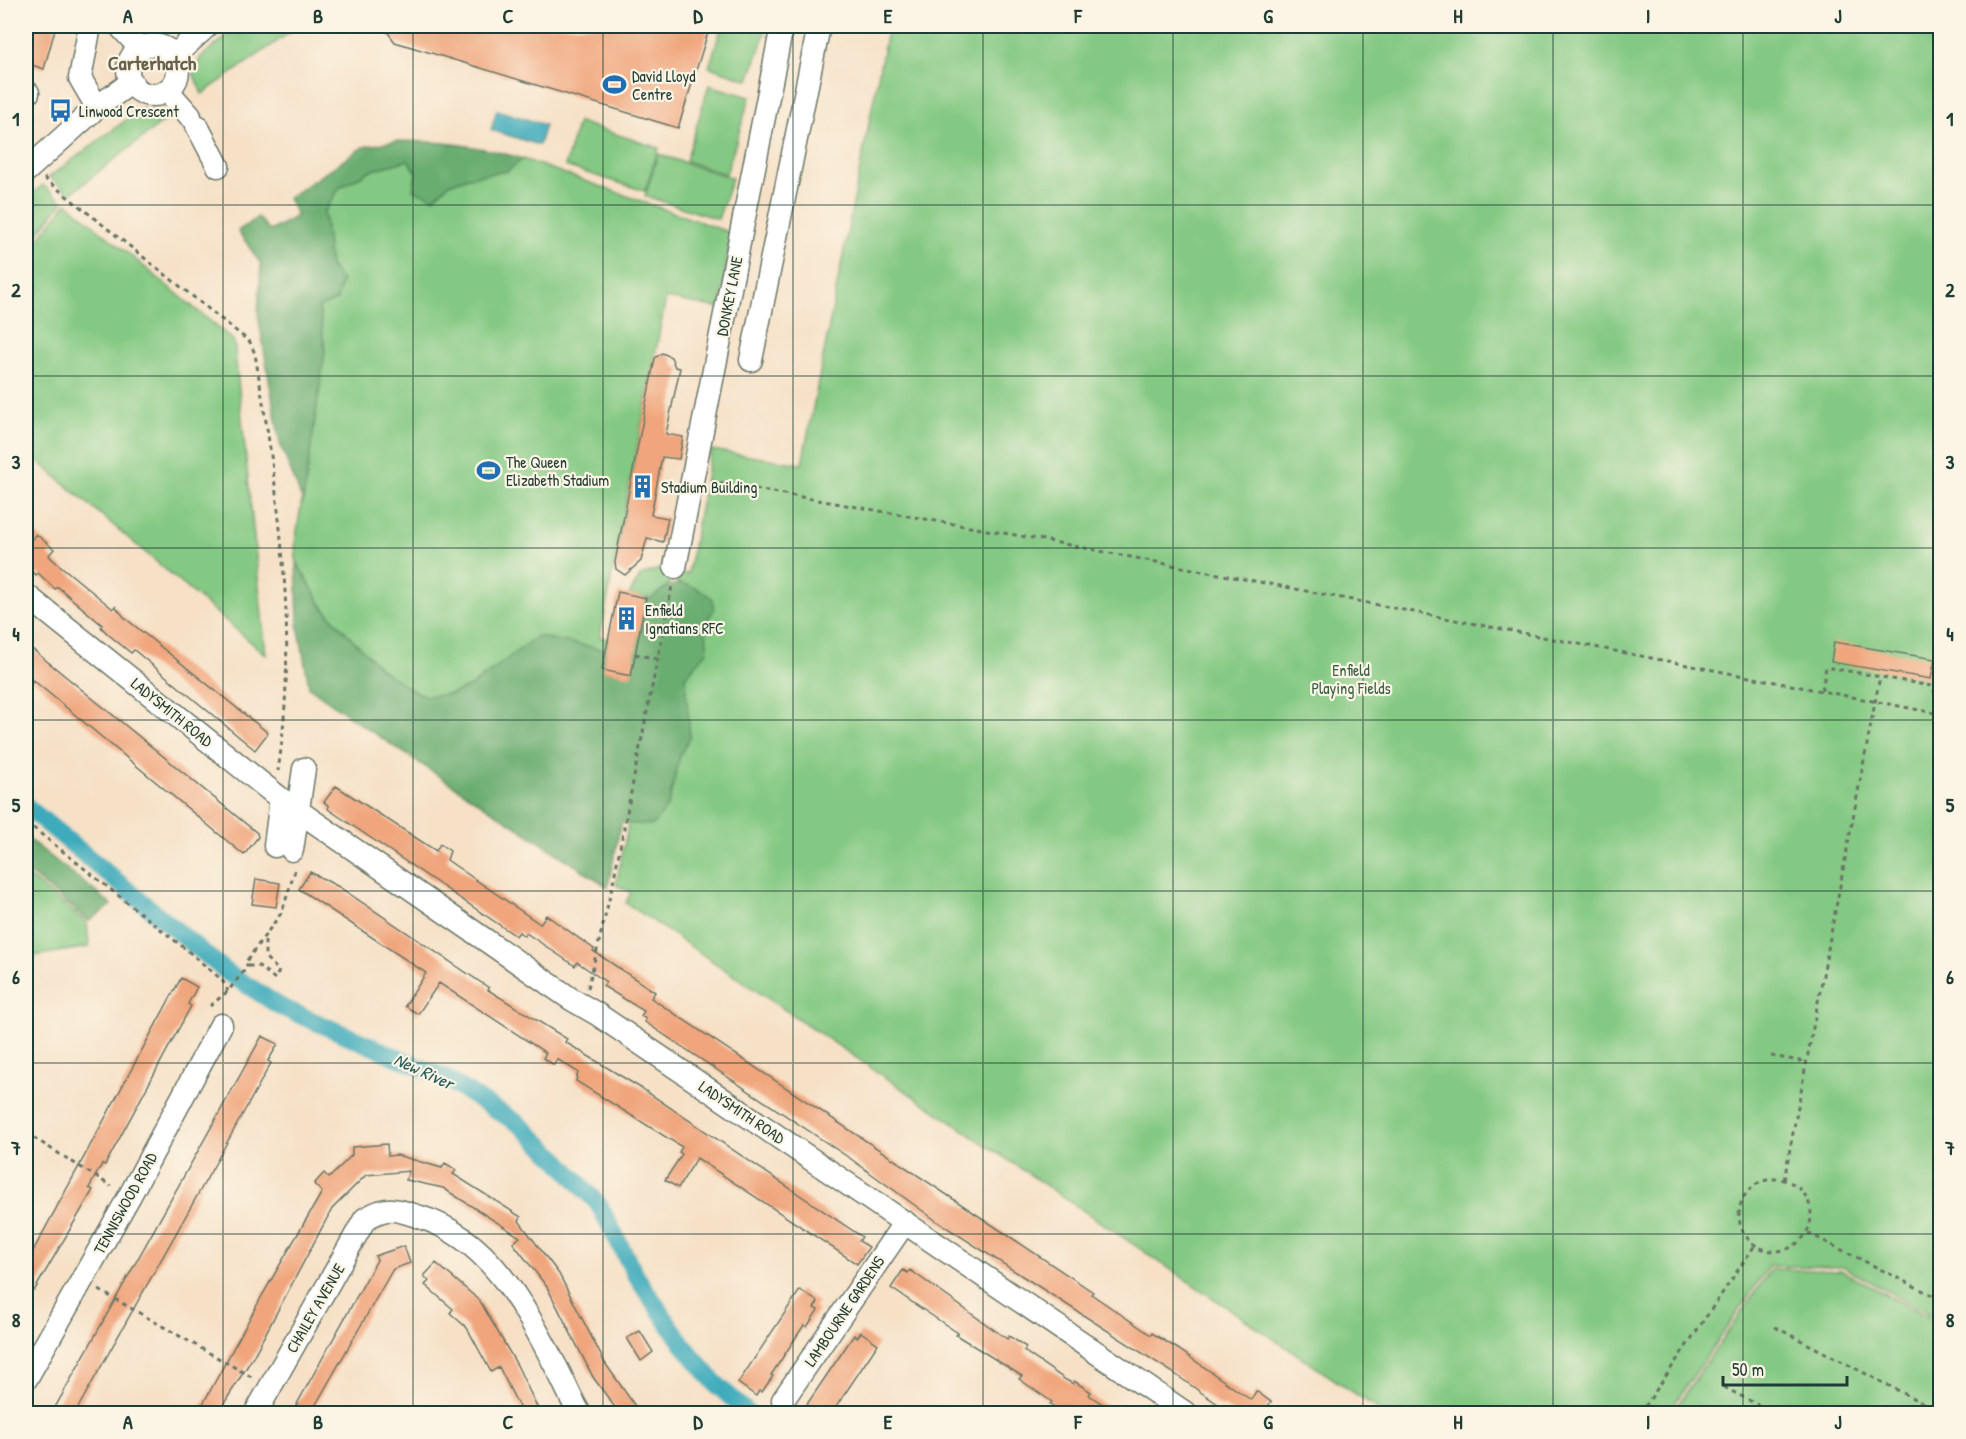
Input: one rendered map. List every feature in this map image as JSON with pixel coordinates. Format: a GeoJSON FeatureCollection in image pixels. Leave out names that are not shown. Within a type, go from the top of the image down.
{"type":"FeatureCollection","features":[{"type":"Feature","properties":{"kind":"street"},"geometry":{"type":"LineString","coordinates":[[90,26],[80,78],[97,107]]}},
{"type":"Feature","properties":{"kind":"street"},"geometry":{"type":"LineString","coordinates":[[120,26],[141,49]]}},
{"type":"Feature","properties":{"kind":"street"},"geometry":{"type":"LineString","coordinates":[[174,56],[207,26]]}},
{"type":"Feature","properties":{"kind":"street","name":"DONKEY LANE"},"geometry":{"type":"LineString","coordinates":[[675,567],[782,26]]}},
{"type":"Feature","properties":{"kind":"street"},"geometry":{"type":"LineString","coordinates":[[751,360],[819,26]]}},
{"type":"Feature","properties":{"kind":"street"},"geometry":{"type":"LineString","coordinates":[[156,45],[164,47],[174,56],[178,73],[176,81],[167,90],[151,94],[142,92],[132,82],[129,65],[132,57],[141,49],[156,45]]}},
{"type":"Feature","properties":{"kind":"street"},"geometry":{"type":"LineString","coordinates":[[28,169],[97,107],[132,82]]}},
{"type":"Feature","properties":{"kind":"street"},"geometry":{"type":"LineString","coordinates":[[167,90],[193,121],[218,166]]}},
{"type":"Feature","properties":{"kind":"street","name":"LADYSMITH ROAD"},"geometry":{"type":"LineString","coordinates":[[26,595],[285,801],[571,999],[597,1014],[1187,1413]]}},
{"type":"Feature","properties":{"kind":"street"},"geometry":{"type":"LineString","coordinates":[[288,853],[285,801],[304,769]]}},
{"type":"Feature","properties":{"kind":"street","name":"TENNISWOOD ROAD"},"geometry":{"type":"LineString","coordinates":[[26,1379],[120,1191],[216,1015]]}},
{"type":"Feature","properties":{"kind":"street","name":"CHAILEY AVENUE"},"geometry":{"type":"LineString","coordinates":[[255,1413],[365,1219],[382,1209],[395,1209],[430,1220],[488,1258],[528,1316],[580,1413]]}},
{"type":"Feature","properties":{"kind":"street","name":"LAMBOURNE GARDENS"},"geometry":{"type":"LineString","coordinates":[[783,1400],[905,1222]]}},
{"type":"Feature","properties":{"kind":"path"},"geometry":{"type":"LineString","coordinates":[[28,169],[91,214],[250,342],[255,354],[283,540],[287,689],[285,801]]}},
{"type":"Feature","properties":{"kind":"path"},"geometry":{"type":"LineString","coordinates":[[691,477],[1043,540],[1941,714]]}},
{"type":"Feature","properties":{"kind":"path"},"geometry":{"type":"LineString","coordinates":[[588,991],[660,660],[675,567]]}},
{"type":"Feature","properties":{"kind":"path"},"geometry":{"type":"LineString","coordinates":[[635,654],[660,660]]}},
{"type":"Feature","properties":{"kind":"path"},"geometry":{"type":"LineString","coordinates":[[1822,691],[1826,667],[1931,686],[1941,701]]}},
{"type":"Feature","properties":{"kind":"path"},"geometry":{"type":"LineString","coordinates":[[1784,1180],[1880,676]]}},
{"type":"Feature","properties":{"kind":"path"},"geometry":{"type":"LineString","coordinates":[[26,822],[189,951],[222,980],[229,990]]}},
{"type":"Feature","properties":{"kind":"path"},"geometry":{"type":"LineString","coordinates":[[247,967],[245,963],[282,912],[288,853]]}},
{"type":"Feature","properties":{"kind":"path"},"geometry":{"type":"LineString","coordinates":[[216,1015],[229,990],[247,967],[259,966],[275,979],[277,976],[279,971],[265,957],[265,938]]}},
{"type":"Feature","properties":{"kind":"path"},"geometry":{"type":"LineString","coordinates":[[1771,1056],[1806,1062]]}},
{"type":"Feature","properties":{"kind":"path"},"geometry":{"type":"LineString","coordinates":[[26,1132],[120,1191]]}},
{"type":"Feature","properties":{"kind":"path"},"geometry":{"type":"LineString","coordinates":[[1766,1180],[1784,1180],[1797,1186],[1806,1196],[1811,1220],[1807,1232],[1797,1245],[1786,1250],[1773,1252],[1755,1245],[1745,1236],[1739,1225],[1738,1212],[1742,1200],[1754,1185],[1766,1180]]}},
{"type":"Feature","properties":{"kind":"path"},"geometry":{"type":"LineString","coordinates":[[1807,1232],[1941,1299]]}},
{"type":"Feature","properties":{"kind":"path"},"geometry":{"type":"LineString","coordinates":[[1640,1413],[1755,1245]]}},
{"type":"Feature","properties":{"kind":"path"},"geometry":{"type":"LineString","coordinates":[[99,1290],[270,1387]]}},
{"type":"Feature","properties":{"kind":"path"},"geometry":{"type":"LineString","coordinates":[[1775,1327],[1941,1412]]}},
{"type":"Feature","properties":{"kind":"path"},"geometry":{"type":"LineString","coordinates":[[1724,1387],[1775,1413]]}},
{"type":"Feature","properties":{"kind":"green space"},"geometry":{"type":"Polygon","coordinates":[[[239,26],[299,26],[202,94],[193,73],[201,57],[239,26]]]}},
{"type":"Feature","properties":{"kind":"green space"},"geometry":{"type":"Polygon","coordinates":[[[722,26],[767,26],[749,80],[709,67],[722,26]]]}},
{"type":"Feature","properties":{"kind":"green space","name":"Enfield Playing Fields"},"geometry":{"type":"Polygon","coordinates":[[[888,26],[1940,26],[1940,1320],[1843,1267],[1769,1266],[1668,1413],[1384,1413],[626,903],[631,892],[616,885],[679,573],[688,574],[711,450],[802,464],[888,26]]]}},
{"type":"Feature","properties":{"kind":"green space"},"geometry":{"type":"Polygon","coordinates":[[[709,85],[750,97],[726,174],[686,161],[709,85]]]}},
{"type":"Feature","properties":{"kind":"green space"},"geometry":{"type":"Polygon","coordinates":[[[141,109],[154,111],[167,119],[70,194],[49,177],[141,109]]]}},
{"type":"Feature","properties":{"kind":"green space"},"geometry":{"type":"Polygon","coordinates":[[[578,122],[659,148],[645,191],[565,166],[578,122]]]}},
{"type":"Feature","properties":{"kind":"green space"},"geometry":{"type":"Polygon","coordinates":[[[395,141],[459,145],[523,159],[507,171],[468,177],[449,184],[434,198],[413,190],[416,171],[408,160],[369,171],[339,188],[324,212],[330,267],[342,281],[337,300],[319,307],[325,351],[303,502],[280,444],[258,315],[261,264],[238,231],[258,217],[270,231],[297,216],[288,198],[363,147],[395,141]]]}},
{"type":"Feature","properties":{"kind":"green space"},"geometry":{"type":"Polygon","coordinates":[[[658,154],[732,178],[718,219],[645,196],[658,154]]]}},
{"type":"Feature","properties":{"kind":"green space","name":"The Queen Elizabeth Stadium"},"geometry":{"type":"Polygon","coordinates":[[[523,159],[731,233],[720,308],[666,298],[600,637],[608,639],[606,650],[537,636],[496,670],[473,685],[446,695],[426,696],[391,677],[351,640],[317,597],[296,560],[295,544],[325,351],[319,307],[342,282],[330,266],[324,212],[339,188],[369,171],[408,160],[434,198],[449,184],[468,177],[507,171],[523,159]]]}},
{"type":"Feature","properties":{"kind":"green space"},"geometry":{"type":"Polygon","coordinates":[[[43,185],[63,202],[26,248],[26,199],[43,185]]]}},
{"type":"Feature","properties":{"kind":"green space"},"geometry":{"type":"Polygon","coordinates":[[[67,203],[234,341],[266,655],[26,451],[26,254],[67,203]]]}},
{"type":"Feature","properties":{"kind":"green space"},"geometry":{"type":"Polygon","coordinates":[[[296,561],[324,609],[381,669],[410,689],[426,696],[451,694],[471,686],[537,636],[606,650],[602,670],[630,675],[646,598],[651,599],[667,587],[681,584],[695,588],[712,598],[714,609],[706,623],[707,652],[685,677],[690,737],[680,755],[668,806],[653,825],[621,823],[608,887],[360,724],[309,687],[298,624],[296,561]]]}},
{"type":"Feature","properties":{"kind":"green space"},"geometry":{"type":"Polygon","coordinates":[[[658,569],[671,571],[669,584],[651,599],[629,595],[640,576],[658,569]]]}},
{"type":"Feature","properties":{"kind":"green space"},"geometry":{"type":"Polygon","coordinates":[[[26,837],[112,905],[89,921],[26,871],[26,837]]]}},
{"type":"Feature","properties":{"kind":"green space"},"geometry":{"type":"Polygon","coordinates":[[[26,875],[87,923],[89,947],[26,957],[26,875]]]}},
{"type":"Feature","properties":{"kind":"green space"},"geometry":{"type":"Polygon","coordinates":[[[1771,1269],[1842,1271],[1940,1323],[1940,1413],[1672,1413],[1771,1269]]]}},
{"type":"Feature","properties":{"kind":"water"},"geometry":{"type":"Polygon","coordinates":[[[497,110],[545,125],[539,145],[491,130],[497,110]]]}},
{"type":"Feature","properties":{"kind":"building"},"geometry":{"type":"Polygon","coordinates":[[[29,26],[56,26],[44,69],[26,63],[26,36],[29,26]]]}},
{"type":"Feature","properties":{"kind":"building","name":"David Lloyd Centre"},"geometry":{"type":"Polygon","coordinates":[[[383,26],[710,26],[678,128],[395,42],[383,26]]]}},
{"type":"Feature","properties":{"kind":"building","name":"Stadium Building"},"geometry":{"type":"Polygon","coordinates":[[[662,353],[671,357],[675,367],[680,368],[666,434],[683,437],[679,459],[662,457],[651,515],[668,518],[663,542],[647,538],[641,561],[625,575],[616,569],[615,562],[655,358],[662,353]]]}},
{"type":"Feature","properties":{"kind":"building"},"geometry":{"type":"Polygon","coordinates":[[[36,534],[54,549],[49,555],[51,558],[113,609],[115,606],[125,618],[268,733],[255,750],[134,650],[131,653],[109,635],[101,627],[102,625],[58,587],[55,589],[38,573],[36,575],[26,567],[26,547],[36,534]]]}},
{"type":"Feature","properties":{"kind":"building","name":"Enfield Ignatians RFC"},"geometry":{"type":"Polygon","coordinates":[[[618,592],[646,598],[631,676],[602,670],[618,592]]]}},
{"type":"Feature","properties":{"kind":"building"},"geometry":{"type":"Polygon","coordinates":[[[1834,642],[1935,659],[1931,679],[1831,662],[1834,642]]]}},
{"type":"Feature","properties":{"kind":"building"},"geometry":{"type":"Polygon","coordinates":[[[26,644],[257,833],[258,837],[244,855],[33,680],[26,689],[26,644]]]}},
{"type":"Feature","properties":{"kind":"building"},"geometry":{"type":"Polygon","coordinates":[[[336,786],[436,851],[440,844],[450,851],[447,860],[540,924],[546,915],[594,949],[593,951],[655,992],[651,998],[1093,1292],[1091,1294],[1151,1335],[1152,1333],[1178,1349],[1251,1400],[1256,1391],[1271,1402],[1265,1410],[1270,1413],[1234,1413],[1222,1407],[1172,1372],[938,1222],[851,1159],[645,1022],[646,1019],[641,1016],[644,1011],[603,986],[606,982],[577,962],[575,966],[526,933],[524,936],[519,932],[516,936],[328,809],[329,806],[324,802],[336,786]]]}},
{"type":"Feature","properties":{"kind":"building"},"geometry":{"type":"Polygon","coordinates":[[[310,872],[339,887],[489,988],[488,990],[567,1039],[565,1042],[644,1090],[862,1237],[859,1241],[869,1247],[857,1264],[697,1158],[678,1188],[665,1180],[682,1154],[679,1152],[682,1147],[576,1081],[578,1072],[557,1059],[554,1065],[543,1058],[546,1053],[439,983],[418,1014],[405,1006],[426,973],[299,889],[310,872]]]}},
{"type":"Feature","properties":{"kind":"building"},"geometry":{"type":"Polygon","coordinates":[[[256,879],[280,883],[276,907],[252,904],[256,879]]]}},
{"type":"Feature","properties":{"kind":"building"},"geometry":{"type":"Polygon","coordinates":[[[181,978],[197,987],[188,1004],[191,1006],[105,1165],[102,1164],[89,1188],[93,1190],[34,1291],[26,1286],[26,1264],[181,978]]]}},
{"type":"Feature","properties":{"kind":"building"},"geometry":{"type":"Polygon","coordinates":[[[262,1036],[278,1044],[268,1061],[271,1063],[215,1164],[75,1413],[52,1413],[262,1036]]]}},
{"type":"Feature","properties":{"kind":"building"},"geometry":{"type":"Polygon","coordinates":[[[387,1144],[388,1156],[397,1155],[442,1168],[445,1163],[456,1170],[453,1174],[521,1217],[519,1221],[559,1274],[605,1363],[640,1413],[619,1413],[593,1377],[547,1287],[513,1243],[520,1237],[443,1188],[406,1180],[409,1171],[366,1175],[332,1209],[253,1357],[218,1413],[198,1413],[322,1192],[314,1184],[324,1173],[329,1178],[352,1155],[352,1147],[387,1144]]]}},
{"type":"Feature","properties":{"kind":"building"},"geometry":{"type":"Polygon","coordinates":[[[404,1246],[410,1263],[393,1269],[311,1413],[292,1413],[377,1260],[375,1256],[404,1246]]]}},
{"type":"Feature","properties":{"kind":"building"},"geometry":{"type":"Polygon","coordinates":[[[436,1263],[480,1301],[517,1365],[540,1413],[522,1413],[499,1367],[491,1372],[467,1328],[450,1313],[453,1309],[425,1285],[429,1281],[424,1276],[436,1263]]]}},
{"type":"Feature","properties":{"kind":"building"},"geometry":{"type":"Polygon","coordinates":[[[903,1270],[908,1273],[910,1270],[1007,1339],[1009,1336],[1026,1347],[1024,1351],[1066,1380],[1073,1384],[1074,1381],[1091,1392],[1089,1395],[1116,1413],[1078,1413],[1067,1406],[1062,1412],[1050,1404],[1052,1402],[1019,1379],[1022,1376],[956,1335],[958,1333],[891,1288],[903,1270]]]}},
{"type":"Feature","properties":{"kind":"building"},"geometry":{"type":"Polygon","coordinates":[[[800,1290],[818,1302],[814,1308],[818,1310],[807,1327],[804,1325],[771,1375],[773,1376],[762,1392],[759,1391],[756,1396],[738,1383],[800,1290]]]}},
{"type":"Feature","properties":{"kind":"building"},"geometry":{"type":"Polygon","coordinates":[[[640,1331],[653,1352],[641,1361],[627,1338],[640,1331]]]}},
{"type":"Feature","properties":{"kind":"building"},"geometry":{"type":"Polygon","coordinates":[[[861,1332],[878,1344],[832,1413],[801,1413],[854,1335],[857,1338],[861,1332]]]}},
{"type":"Feature","properties":{"kind":"waterway","name":"New River"},"geometry":{"type":"LineString","coordinates":[[26,806],[228,973],[281,1007],[443,1077],[519,1124],[559,1161],[599,1205],[636,1276],[681,1342],[715,1383],[749,1414]]}},
{"type":"Feature","properties":{"kind":"place","name":"David Lloyd Centre"},"geometry":{"type":"Point","coordinates":[614,85]}},
{"type":"Feature","properties":{"kind":"place","name":"Linwood Crescent"},"geometry":{"type":"Point","coordinates":[61,111]}},
{"type":"Feature","properties":{"kind":"place","name":"The Queen Elizabeth Stadium"},"geometry":{"type":"Point","coordinates":[488,471]}},
{"type":"Feature","properties":{"kind":"place","name":"Stadium Building"},"geometry":{"type":"Point","coordinates":[643,487]}},
{"type":"Feature","properties":{"kind":"place","name":"Enfield Ignatians RFC"},"geometry":{"type":"Point","coordinates":[627,619]}},
{"type":"Feature","properties":{"kind":"district","name":"Carterhatch"},"geometry":{"type":"Point","coordinates":[152,62]}}]}
